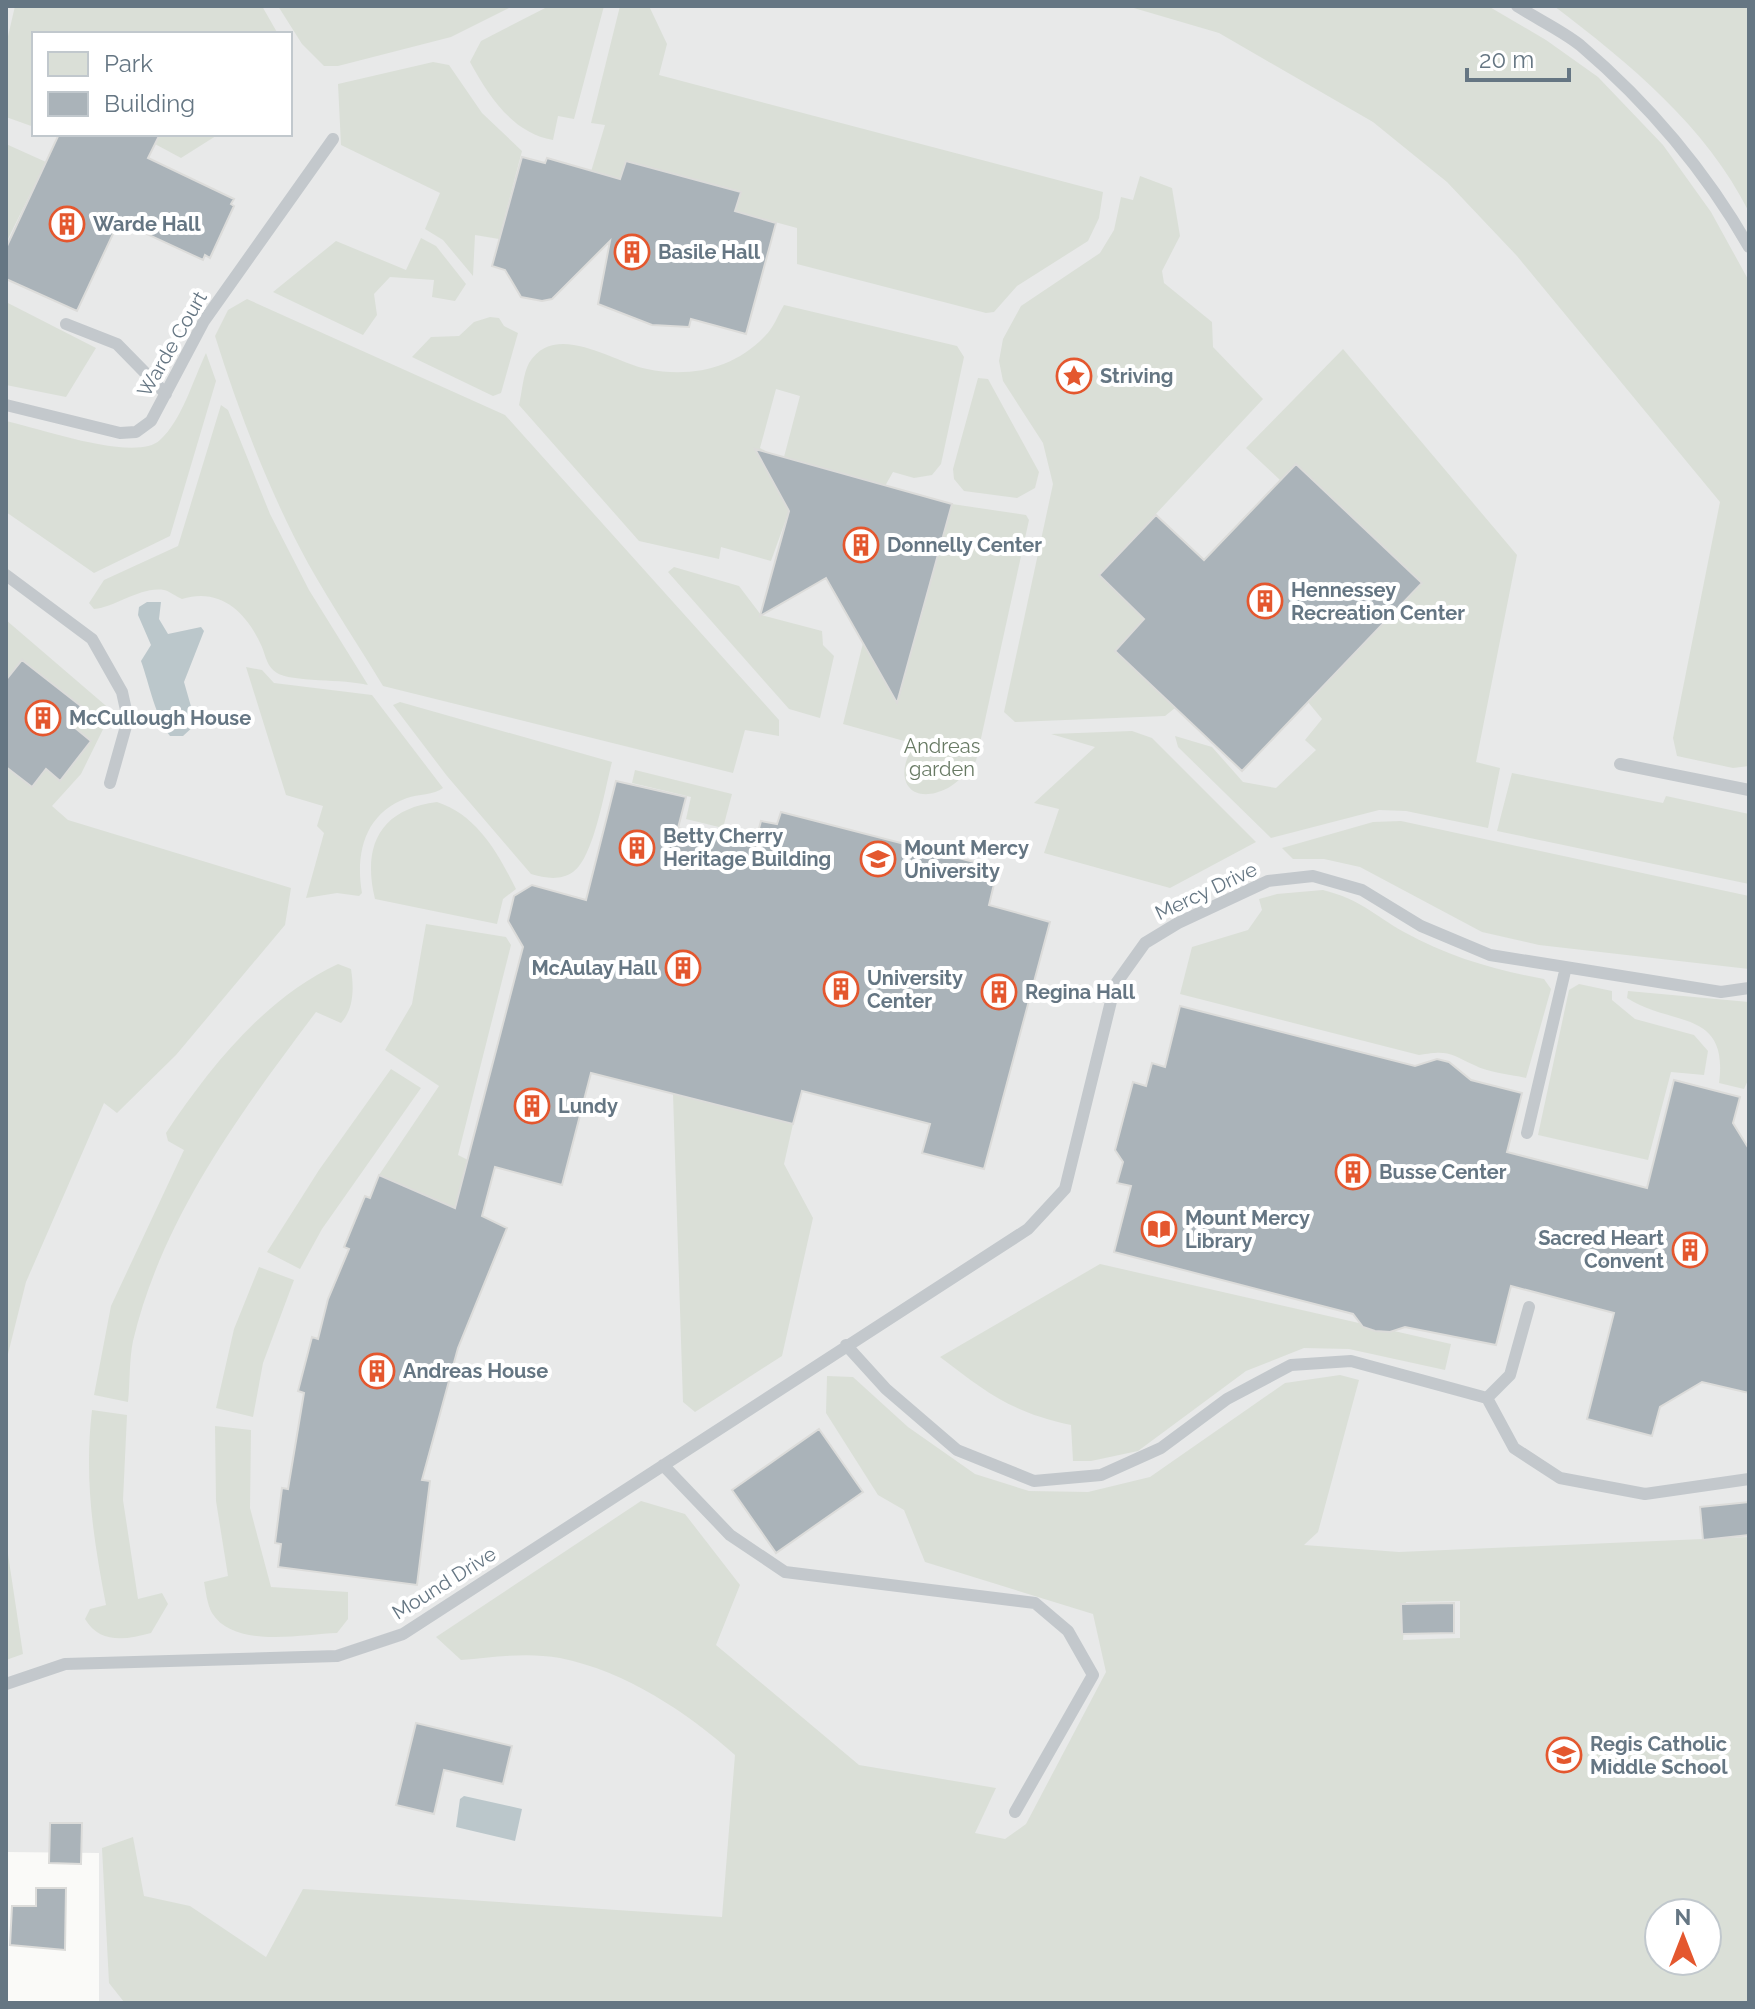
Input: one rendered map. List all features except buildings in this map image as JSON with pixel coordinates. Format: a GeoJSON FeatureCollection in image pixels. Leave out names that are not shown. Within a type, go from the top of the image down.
{"type":"FeatureCollection","features":[{"type":"Feature","properties":{"kind":"lane"},"geometry":{"type":"LineString","coordinates":[[1517,6],[1578,44],[1682,145],[1724,204],[1749,247]]}},
{"type":"Feature","properties":{"kind":"lane","name":"Warde Court"},"geometry":{"type":"LineString","coordinates":[[6,405],[120,433],[136,432],[151,421],[204,321],[333,139]]}},
{"type":"Feature","properties":{"kind":"lane"},"geometry":{"type":"LineString","coordinates":[[66,324],[117,344],[166,394]]}},
{"type":"Feature","properties":{"kind":"lane"},"geometry":{"type":"LineString","coordinates":[[6,575],[92,639],[122,692],[128,719],[110,783]]}},
{"type":"Feature","properties":{"kind":"lane"},"geometry":{"type":"LineString","coordinates":[[1620,764],[1749,790]]}},
{"type":"Feature","properties":{"kind":"lane","name":"Mercy Drive"},"geometry":{"type":"LineString","coordinates":[[846,1345],[1028,1229],[1065,1189],[1115,985],[1145,943],[1178,923],[1268,881],[1313,876],[1362,890],[1421,926],[1490,955],[1721,992],[1749,988]]}},
{"type":"Feature","properties":{"kind":"lane"},"geometry":{"type":"LineString","coordinates":[[1527,1133],[1566,967]]}},
{"type":"Feature","properties":{"kind":"lane"},"geometry":{"type":"LineString","coordinates":[[1487,1398],[1510,1375],[1529,1307]]}},
{"type":"Feature","properties":{"kind":"lane"},"geometry":{"type":"LineString","coordinates":[[846,1345],[886,1389],[957,1450],[1034,1481],[1101,1475],[1149,1454],[1227,1399],[1291,1365],[1351,1361],[1487,1398],[1514,1448],[1560,1478],[1645,1494],[1749,1479]]}},
{"type":"Feature","properties":{"kind":"lane","name":"Mound Drive"},"geometry":{"type":"LineString","coordinates":[[6,1684],[65,1664],[188,1658],[298,1658],[349,1652],[403,1634],[846,1345]]}},
{"type":"Feature","properties":{"kind":"lane"},"geometry":{"type":"LineString","coordinates":[[663,1465],[730,1535],[785,1572],[1035,1603],[1068,1631],[1093,1675],[1015,1812]]}},
{"type":"Feature","properties":{"kind":"shaded area","name":"Mount Mercy University"},"geometry":{"type":"Polygon","coordinates":[[[6,6],[1749,6],[1749,2003],[99,2003],[99,1853],[6,1852],[6,6]]]}},
{"type":"Feature","properties":{"kind":"shaded area"},"geometry":{"type":"Polygon","coordinates":[[[147,602],[161,602],[159,619],[168,634],[201,627],[204,631],[184,682],[196,724],[183,736],[170,736],[165,729],[141,661],[151,645],[138,615],[139,607],[147,602]]]}},
{"type":"Feature","properties":{"kind":"shaded area"},"geometry":{"type":"Polygon","coordinates":[[[464,1796],[522,1809],[515,1841],[456,1827],[460,1799],[464,1796]]]}},
{"type":"Feature","properties":{"kind":"green space"},"geometry":{"type":"Polygon","coordinates":[[[15,6],[262,6],[277,32],[32,32],[32,126],[6,117],[6,45],[15,6]]]}},
{"type":"Feature","properties":{"kind":"green space"},"geometry":{"type":"Polygon","coordinates":[[[278,6],[513,6],[451,37],[338,66],[324,66],[302,44],[278,6]]]}},
{"type":"Feature","properties":{"kind":"green space"},"geometry":{"type":"Polygon","coordinates":[[[549,6],[604,6],[574,119],[558,116],[553,140],[526,130],[504,112],[470,62],[481,41],[549,6]]]}},
{"type":"Feature","properties":{"kind":"green space"},"geometry":{"type":"Polygon","coordinates":[[[620,6],[649,6],[667,44],[659,75],[1103,192],[1099,218],[1088,241],[1017,286],[994,312],[986,313],[797,264],[797,228],[735,211],[740,191],[626,161],[619,183],[590,175],[605,125],[591,123],[620,6]]]}},
{"type":"Feature","properties":{"kind":"green space"},"geometry":{"type":"Polygon","coordinates":[[[1127,6],[1488,6],[1546,40],[1598,77],[1663,145],[1711,212],[1749,281],[1749,766],[1733,768],[1677,756],[1673,738],[1720,502],[1517,256],[1447,182],[1373,122],[1219,33],[1127,6]]]}},
{"type":"Feature","properties":{"kind":"green space"},"geometry":{"type":"Polygon","coordinates":[[[1554,6],[1749,6],[1749,212],[1711,152],[1664,98],[1554,6]]]}},
{"type":"Feature","properties":{"kind":"green space"},"geometry":{"type":"Polygon","coordinates":[[[433,62],[449,65],[482,113],[522,151],[499,239],[475,235],[473,276],[443,240],[425,229],[440,193],[341,145],[338,84],[433,62]]]}},
{"type":"Feature","properties":{"kind":"green space"},"geometry":{"type":"Polygon","coordinates":[[[159,136],[216,136],[181,158],[155,144],[159,136]]]}},
{"type":"Feature","properties":{"kind":"green space"},"geometry":{"type":"Polygon","coordinates":[[[6,144],[46,162],[6,243],[6,144]]]}},
{"type":"Feature","properties":{"kind":"green space"},"geometry":{"type":"Polygon","coordinates":[[[1140,176],[1172,188],[1180,236],[1162,271],[1164,283],[1212,322],[1213,347],[1263,399],[1099,575],[1144,619],[1115,651],[1175,708],[1165,716],[1015,722],[1004,712],[1053,484],[1043,443],[1003,381],[999,361],[1003,339],[1021,306],[1100,253],[1114,230],[1121,197],[1133,200],[1140,176]]]}},
{"type":"Feature","properties":{"kind":"green space"},"geometry":{"type":"Polygon","coordinates":[[[421,238],[436,246],[466,284],[455,301],[432,297],[434,280],[390,277],[374,294],[377,315],[363,335],[273,292],[336,241],[406,270],[421,238]]]}},
{"type":"Feature","properties":{"kind":"green space"},"geometry":{"type":"Polygon","coordinates":[[[247,299],[505,415],[779,720],[779,736],[745,730],[733,773],[383,686],[295,538],[268,482],[234,394],[215,336],[228,310],[247,299]]]}},
{"type":"Feature","properties":{"kind":"green space"},"geometry":{"type":"Polygon","coordinates":[[[6,302],[96,348],[66,397],[6,385],[6,302]]]}},
{"type":"Feature","properties":{"kind":"green space"},"geometry":{"type":"Polygon","coordinates":[[[784,305],[957,346],[964,357],[941,464],[932,475],[914,478],[893,472],[885,486],[784,457],[800,396],[776,389],[760,448],[769,453],[765,468],[789,511],[771,561],[721,547],[719,559],[639,541],[519,405],[529,363],[540,351],[554,345],[585,347],[633,365],[663,372],[695,371],[725,363],[753,347],[770,330],[784,305]]]}},
{"type":"Feature","properties":{"kind":"green space"},"geometry":{"type":"Polygon","coordinates":[[[490,317],[499,318],[504,326],[518,333],[501,393],[493,396],[412,357],[431,337],[459,336],[474,322],[490,317]]]}},
{"type":"Feature","properties":{"kind":"green space"},"geometry":{"type":"Polygon","coordinates":[[[1343,349],[1517,555],[1476,762],[1500,768],[1488,828],[1406,811],[1379,810],[1271,838],[1178,747],[1175,736],[1212,747],[1243,782],[1276,788],[1316,750],[1305,740],[1322,719],[1308,702],[1421,583],[1296,465],[1280,480],[1246,448],[1343,349]]]}},
{"type":"Feature","properties":{"kind":"green space"},"geometry":{"type":"Polygon","coordinates":[[[206,353],[216,381],[170,536],[94,573],[6,512],[6,421],[86,442],[130,448],[148,446],[160,440],[175,422],[206,353]]]}},
{"type":"Feature","properties":{"kind":"green space"},"geometry":{"type":"Polygon","coordinates":[[[978,378],[988,379],[1039,472],[1035,488],[1017,498],[964,491],[954,479],[953,469],[978,378]]]}},
{"type":"Feature","properties":{"kind":"green space"},"geometry":{"type":"Polygon","coordinates":[[[221,405],[228,410],[270,514],[309,590],[368,685],[293,678],[277,673],[269,665],[249,623],[220,600],[196,596],[182,599],[166,591],[155,590],[94,609],[89,603],[104,580],[178,546],[221,405]]]}},
{"type":"Feature","properties":{"kind":"green space","name":"Andreas garden"},"geometry":{"type":"Polygon","coordinates":[[[952,504],[1026,515],[1029,520],[976,761],[952,786],[923,794],[908,786],[905,777],[908,756],[915,744],[843,724],[863,643],[886,683],[901,687],[952,504]]]}},
{"type":"Feature","properties":{"kind":"green space"},"geometry":{"type":"Polygon","coordinates":[[[674,567],[739,586],[761,615],[822,631],[823,645],[834,656],[820,718],[789,709],[668,572],[674,567]]]}},
{"type":"Feature","properties":{"kind":"green space"},"geometry":{"type":"Polygon","coordinates":[[[6,620],[112,711],[81,774],[52,806],[68,820],[291,888],[285,925],[176,1055],[117,1113],[104,1103],[26,1282],[6,1362],[6,620]]]}},
{"type":"Feature","properties":{"kind":"green space"},"geometry":{"type":"Polygon","coordinates":[[[246,667],[262,670],[274,683],[372,695],[443,788],[393,805],[372,824],[362,849],[362,893],[359,896],[337,893],[306,898],[324,833],[317,826],[323,806],[286,795],[246,667]]]}},
{"type":"Feature","properties":{"kind":"green space"},"geometry":{"type":"Polygon","coordinates":[[[400,702],[612,762],[593,838],[587,853],[573,872],[558,878],[531,874],[447,776],[393,705],[400,702]]]}},
{"type":"Feature","properties":{"kind":"green space"},"geometry":{"type":"Polygon","coordinates":[[[1132,731],[1152,738],[1256,842],[1170,888],[1044,853],[1059,809],[1034,803],[1095,747],[1051,734],[1132,731]]]}},
{"type":"Feature","properties":{"kind":"green space"},"geometry":{"type":"Polygon","coordinates":[[[635,770],[732,794],[723,828],[686,819],[691,797],[632,783],[635,770]]]}},
{"type":"Feature","properties":{"kind":"green space"},"geometry":{"type":"Polygon","coordinates":[[[1512,773],[1663,803],[1666,796],[1749,814],[1749,884],[1497,831],[1512,773]]]}},
{"type":"Feature","properties":{"kind":"green space"},"geometry":{"type":"Polygon","coordinates":[[[437,802],[464,816],[485,837],[516,889],[503,899],[497,924],[375,899],[371,862],[380,833],[401,813],[437,802]]]}},
{"type":"Feature","properties":{"kind":"green space"},"geometry":{"type":"Polygon","coordinates":[[[1401,821],[1749,896],[1749,969],[1539,945],[1482,932],[1360,867],[1324,859],[1293,859],[1282,848],[1373,822],[1401,821]]]}},
{"type":"Feature","properties":{"kind":"green space"},"geometry":{"type":"Polygon","coordinates":[[[1323,890],[1357,903],[1438,949],[1490,967],[1544,979],[1551,989],[1526,1078],[1486,1070],[1448,1054],[1419,1055],[1180,994],[1192,947],[1248,930],[1262,910],[1259,899],[1277,894],[1323,890]]]}},
{"type":"Feature","properties":{"kind":"green space"},"geometry":{"type":"Polygon","coordinates":[[[426,924],[506,937],[511,945],[458,1155],[474,1163],[461,1211],[379,1175],[439,1086],[385,1050],[412,1004],[426,924]]]}},
{"type":"Feature","properties":{"kind":"green space"},"geometry":{"type":"Polygon","coordinates":[[[338,964],[351,969],[353,983],[352,998],[345,1017],[341,1023],[316,1012],[207,1168],[163,1252],[133,1341],[128,1402],[94,1395],[111,1306],[184,1150],[168,1141],[166,1133],[241,1036],[287,995],[338,964]]]}},
{"type":"Feature","properties":{"kind":"green space"},"geometry":{"type":"Polygon","coordinates":[[[1579,984],[1612,991],[1612,1000],[1635,1019],[1694,1035],[1708,1051],[1704,1075],[1671,1072],[1648,1160],[1538,1135],[1569,990],[1579,984]]]}},
{"type":"Feature","properties":{"kind":"green space"},"geometry":{"type":"Polygon","coordinates":[[[1628,991],[1749,1002],[1749,1078],[1744,1089],[1719,1083],[1720,1059],[1715,1042],[1706,1031],[1693,1023],[1644,1007],[1627,998],[1628,991]]]}},
{"type":"Feature","properties":{"kind":"green space"},"geometry":{"type":"Polygon","coordinates":[[[391,1069],[421,1088],[322,1229],[300,1269],[267,1252],[319,1170],[391,1069]]]}},
{"type":"Feature","properties":{"kind":"green space"},"geometry":{"type":"Polygon","coordinates":[[[673,1094],[793,1124],[784,1164],[813,1218],[782,1356],[695,1412],[683,1402],[673,1094]]]}},
{"type":"Feature","properties":{"kind":"green space"},"geometry":{"type":"Polygon","coordinates":[[[1100,1264],[1451,1344],[1445,1370],[1349,1349],[1304,1348],[1246,1371],[1138,1451],[1091,1461],[1073,1461],[1071,1425],[1032,1414],[1001,1400],[940,1357],[1100,1264]]]}},
{"type":"Feature","properties":{"kind":"green space"},"geometry":{"type":"Polygon","coordinates":[[[259,1267],[294,1280],[263,1363],[253,1417],[216,1408],[234,1329],[259,1267]]]}},
{"type":"Feature","properties":{"kind":"green space"},"geometry":{"type":"Polygon","coordinates":[[[1340,1375],[1359,1380],[1318,1532],[1304,1545],[1399,1552],[1749,1537],[1749,2003],[155,2003],[124,2002],[109,1983],[102,1848],[133,1837],[144,1896],[190,1906],[266,1957],[303,1889],[722,1917],[735,1755],[676,1709],[608,1673],[548,1656],[461,1660],[436,1637],[641,1501],[685,1514],[740,1585],[716,1645],[859,1765],[996,1788],[975,1833],[1005,1839],[1026,1824],[1106,1672],[1093,1614],[925,1562],[904,1510],[878,1495],[826,1413],[827,1376],[853,1377],[908,1427],[975,1474],[1029,1491],[1088,1492],[1150,1477],[1285,1383],[1340,1375]],[[1460,1601],[1406,1602],[1403,1640],[1460,1638],[1460,1601]]]}},
{"type":"Feature","properties":{"kind":"green space"},"geometry":{"type":"Polygon","coordinates":[[[92,1410],[127,1415],[123,1500],[138,1599],[162,1593],[168,1604],[151,1633],[114,1638],[98,1633],[85,1619],[90,1609],[106,1605],[91,1508],[89,1460],[92,1410]]]}},
{"type":"Feature","properties":{"kind":"green space"},"geometry":{"type":"Polygon","coordinates":[[[215,1426],[251,1430],[250,1508],[271,1587],[348,1592],[348,1619],[337,1633],[288,1637],[252,1635],[222,1624],[212,1613],[204,1582],[228,1576],[216,1501],[215,1426]]]}},
{"type":"Feature","properties":{"kind":"green space"},"geometry":{"type":"Polygon","coordinates":[[[6,1541],[23,1654],[6,1660],[6,1541]]]}},
{"type":"Feature","properties":{"kind":"place","name":"Warde Hall"},"geometry":{"type":"Point","coordinates":[67,224]}},
{"type":"Feature","properties":{"kind":"place","name":"Basile Hall"},"geometry":{"type":"Point","coordinates":[632,252]}},
{"type":"Feature","properties":{"kind":"place","name":"Striving"},"geometry":{"type":"Point","coordinates":[1074,376]}},
{"type":"Feature","properties":{"kind":"place","name":"Donnelly Center"},"geometry":{"type":"Point","coordinates":[861,545]}},
{"type":"Feature","properties":{"kind":"place","name":"Hennessey Recreation Center"},"geometry":{"type":"Point","coordinates":[1265,601]}},
{"type":"Feature","properties":{"kind":"place","name":"McCullough House"},"geometry":{"type":"Point","coordinates":[43,718]}},
{"type":"Feature","properties":{"kind":"place","name":"Betty Cherry Heritage Building"},"geometry":{"type":"Point","coordinates":[637,848]}},
{"type":"Feature","properties":{"kind":"place","name":"Mount Mercy University"},"geometry":{"type":"Point","coordinates":[878,859]}},
{"type":"Feature","properties":{"kind":"place","name":"McAulay Hall"},"geometry":{"type":"Point","coordinates":[683,968]}},
{"type":"Feature","properties":{"kind":"place","name":"University Center"},"geometry":{"type":"Point","coordinates":[841,989]}},
{"type":"Feature","properties":{"kind":"place","name":"Regina Hall"},"geometry":{"type":"Point","coordinates":[999,992]}},
{"type":"Feature","properties":{"kind":"place","name":"Lundy"},"geometry":{"type":"Point","coordinates":[532,1106]}},
{"type":"Feature","properties":{"kind":"place","name":"Busse Center"},"geometry":{"type":"Point","coordinates":[1353,1172]}},
{"type":"Feature","properties":{"kind":"place","name":"Mount Mercy Library"},"geometry":{"type":"Point","coordinates":[1159,1229]}},
{"type":"Feature","properties":{"kind":"place","name":"Sacred Heart Convent"},"geometry":{"type":"Point","coordinates":[1690,1250]}},
{"type":"Feature","properties":{"kind":"place","name":"Andreas House"},"geometry":{"type":"Point","coordinates":[377,1371]}},
{"type":"Feature","properties":{"kind":"place","name":"Regis Catholic Middle School"},"geometry":{"type":"Point","coordinates":[1564,1755]}}]}
